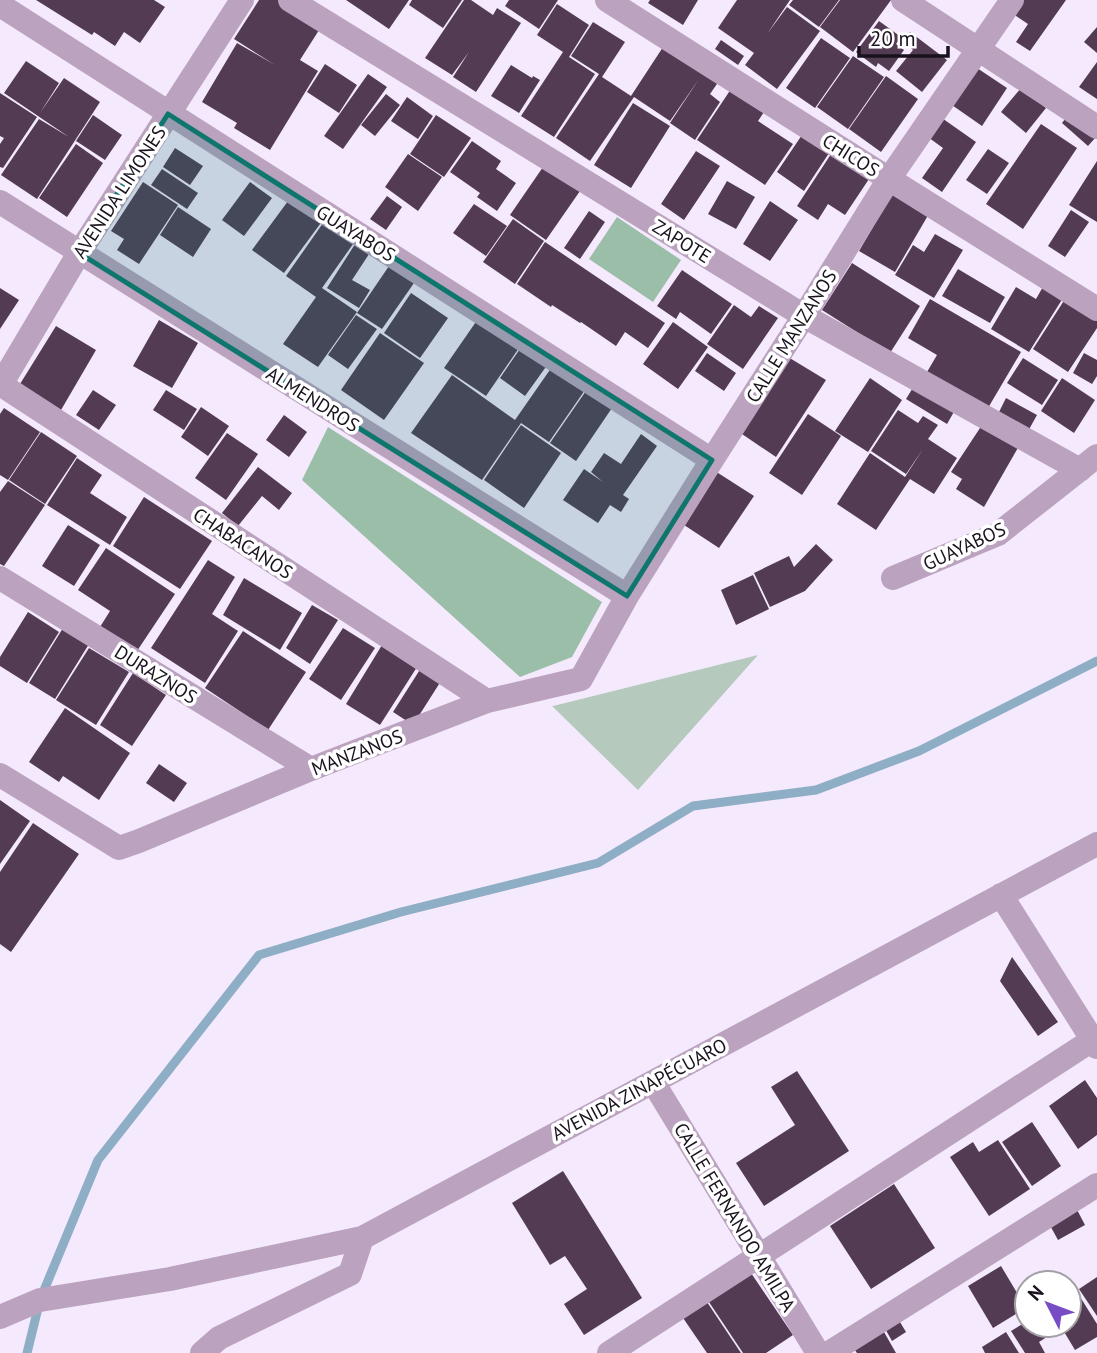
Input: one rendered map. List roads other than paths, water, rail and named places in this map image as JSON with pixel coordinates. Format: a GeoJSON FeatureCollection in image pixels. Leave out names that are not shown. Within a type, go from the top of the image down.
{"type":"FeatureCollection","features":[{"type":"Feature","properties":{"kind":"street","name":"AVENIDA LIMONES"},"geometry":{"type":"LineString","coordinates":[[0,385],[79,253],[242,0]]}},
{"type":"Feature","properties":{"kind":"street","name":"ZAPOTE"},"geometry":{"type":"LineString","coordinates":[[290,0],[804,316],[1089,463]]}},
{"type":"Feature","properties":{"kind":"street","name":"CHICOS"},"geometry":{"type":"LineString","coordinates":[[607,0],[1097,309]]}},
{"type":"Feature","properties":{"kind":"street"},"geometry":{"type":"LineString","coordinates":[[903,0],[1097,127]]}},
{"type":"Feature","properties":{"kind":"street","name":"CALLE MANZANOS"},"geometry":{"type":"LineString","coordinates":[[581,680],[627,596],[889,179],[1012,0]]}},
{"type":"Feature","properties":{"kind":"street","name":"GUAYABOS"},"geometry":{"type":"LineString","coordinates":[[0,5],[712,460]]}},
{"type":"Feature","properties":{"kind":"street","name":"ALMENDROS"},"geometry":{"type":"LineString","coordinates":[[0,202],[627,596]]}},
{"type":"Feature","properties":{"kind":"street","name":"CHABACANOS"},"geometry":{"type":"LineString","coordinates":[[0,385],[486,701]]}},
{"type":"Feature","properties":{"kind":"street","name":"GUAYABOS"},"geometry":{"type":"LineString","coordinates":[[893,578],[998,534],[1089,463]]}},
{"type":"Feature","properties":{"kind":"street","name":"DURAZNOS"},"geometry":{"type":"LineString","coordinates":[[0,579],[311,769]]}},
{"type":"Feature","properties":{"kind":"street","name":"MANZANOS"},"geometry":{"type":"LineString","coordinates":[[0,775],[118,848],[486,701],[581,680]]}},
{"type":"Feature","properties":{"kind":"street","name":"AVENIDA ZINAPÉCUARO"},"geometry":{"type":"LineString","coordinates":[[0,1317],[40,1300],[170,1279],[362,1238],[1097,844]]}},
{"type":"Feature","properties":{"kind":"street"},"geometry":{"type":"LineString","coordinates":[[609,1353],[1096,1041],[1001,895]]}},
{"type":"Feature","properties":{"kind":"street","name":"CALLE FERNANDO AMILPA"},"geometry":{"type":"LineString","coordinates":[[653,1082],[818,1353]]}},
{"type":"Feature","properties":{"kind":"street"},"geometry":{"type":"LineString","coordinates":[[829,1353],[1097,1185]]}},
{"type":"Feature","properties":{"kind":"street"},"geometry":{"type":"LineString","coordinates":[[202,1353],[219,1338],[349,1274],[362,1238]]}},
{"type":"Feature","properties":{"kind":"waterway"},"geometry":{"type":"LineString","coordinates":[[27,1353],[40,1300],[98,1160],[259,955],[401,912],[598,863],[693,806],[816,790],[919,751],[1097,661]]}}]}
